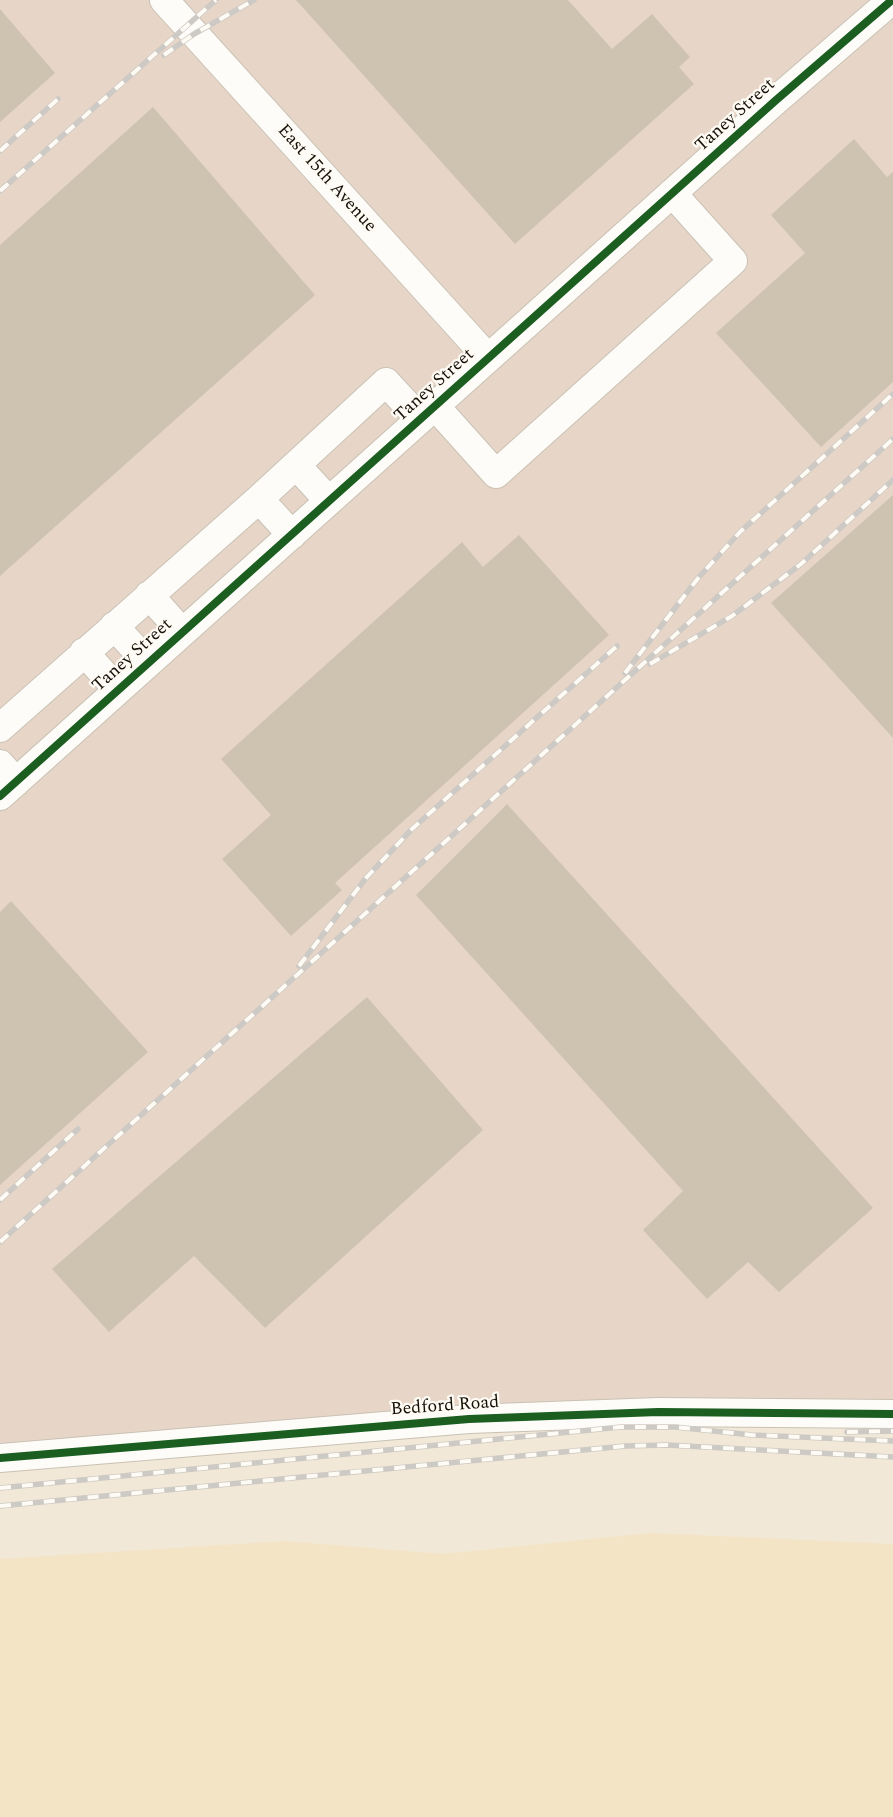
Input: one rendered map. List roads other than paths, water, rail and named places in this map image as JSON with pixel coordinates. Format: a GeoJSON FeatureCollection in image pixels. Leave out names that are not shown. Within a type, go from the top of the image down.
{"type":"FeatureCollection","features":[{"type":"Feature","properties":{"kind":"street","name":"East 15th Avenue"},"geometry":{"type":"LineString","coordinates":[[164,0],[488,358]]}},
{"type":"Feature","properties":{"kind":"street","name":"Taney Street"},"geometry":{"type":"LineString","coordinates":[[5,781],[118,690],[672,193],[892,0]]}},
{"type":"Feature","properties":{"kind":"street"},"geometry":{"type":"LineString","coordinates":[[0,728],[259,499],[386,382],[427,412],[496,474],[733,261],[672,193]]}},
{"type":"Feature","properties":{"kind":"street"},"geometry":{"type":"LineString","coordinates":[[296,465],[329,501]]}},
{"type":"Feature","properties":{"kind":"street"},"geometry":{"type":"LineString","coordinates":[[259,499],[292,535]]}},
{"type":"Feature","properties":{"kind":"street"},"geometry":{"type":"LineString","coordinates":[[149,595],[182,632]]}},
{"type":"Feature","properties":{"kind":"street"},"geometry":{"type":"LineString","coordinates":[[114,626],[148,663]]}},
{"type":"Feature","properties":{"kind":"street"},"geometry":{"type":"LineString","coordinates":[[84,652],[118,690]]}},
{"type":"Feature","properties":{"kind":"street","name":"Bedford Road"},"geometry":{"type":"LineString","coordinates":[[0,1458],[469,1419],[658,1412],[893,1414]]}},
{"type":"Feature","properties":{"kind":"railway"},"geometry":{"type":"LineString","coordinates":[[0,191],[216,0]]}},
{"type":"Feature","properties":{"kind":"railway"},"geometry":{"type":"LineString","coordinates":[[164,55],[194,34],[254,0]]}},
{"type":"Feature","properties":{"kind":"railway"},"geometry":{"type":"LineString","coordinates":[[0,151],[58,99]]}},
{"type":"Feature","properties":{"kind":"railway"},"geometry":{"type":"LineString","coordinates":[[625,673],[699,577],[740,532],[893,394]]}},
{"type":"Feature","properties":{"kind":"railway"},"geometry":{"type":"LineString","coordinates":[[0,1242],[893,439]]}},
{"type":"Feature","properties":{"kind":"railway"},"geometry":{"type":"LineString","coordinates":[[650,664],[732,616],[801,564],[893,480]]}},
{"type":"Feature","properties":{"kind":"railway"},"geometry":{"type":"LineString","coordinates":[[299,966],[366,878],[412,829],[617,646]]}},
{"type":"Feature","properties":{"kind":"railway"},"geometry":{"type":"LineString","coordinates":[[0,1200],[78,1129]]}},
{"type":"Feature","properties":{"kind":"railway"},"geometry":{"type":"LineString","coordinates":[[0,1488],[621,1427],[675,1427],[752,1435],[893,1441]]}},
{"type":"Feature","properties":{"kind":"railway"},"geometry":{"type":"LineString","coordinates":[[847,1432],[893,1431]]}},
{"type":"Feature","properties":{"kind":"railway"},"geometry":{"type":"LineString","coordinates":[[0,1506],[625,1446],[667,1445],[893,1457]]}}]}
